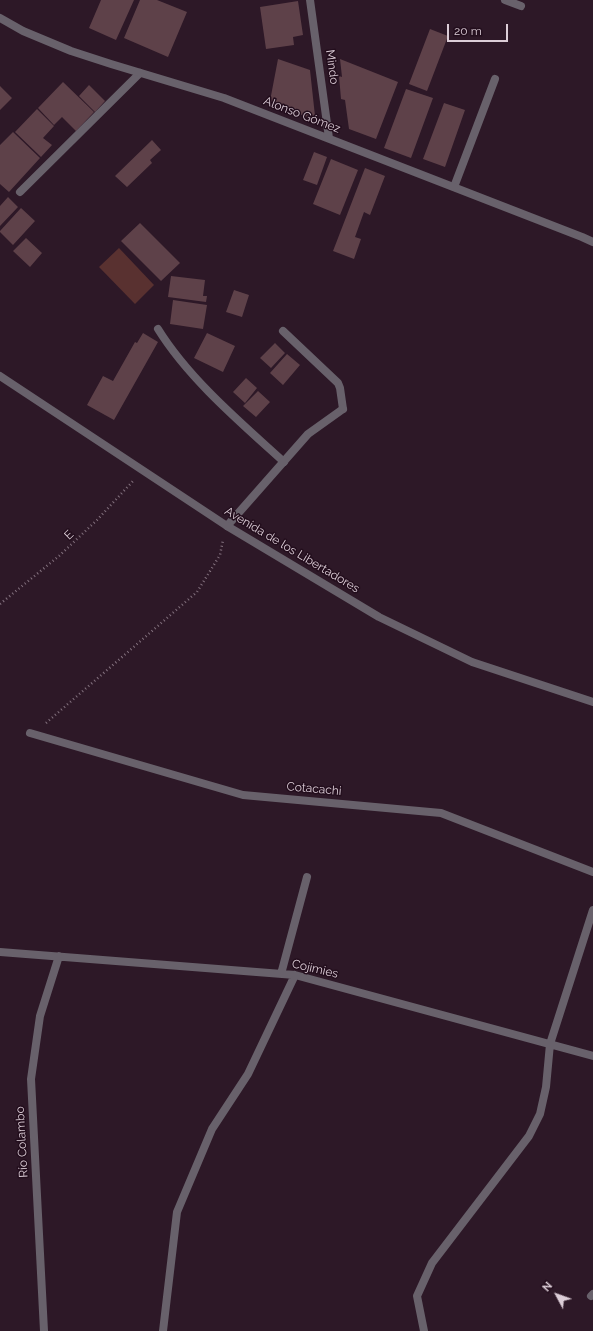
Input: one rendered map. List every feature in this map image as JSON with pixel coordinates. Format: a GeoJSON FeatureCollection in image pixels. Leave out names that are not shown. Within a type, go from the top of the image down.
{"type":"FeatureCollection","features":[{"type":"Feature","properties":{"kind":"street","name":"Mindo"},"geometry":{"type":"LineString","coordinates":[[310,0],[329,138]]}},
{"type":"Feature","properties":{"kind":"street"},"geometry":{"type":"LineString","coordinates":[[505,0],[521,6]]}},
{"type":"Feature","properties":{"kind":"street","name":"Alonso Gómez"},"geometry":{"type":"LineString","coordinates":[[0,18],[23,31],[70,51],[224,98],[593,242]]}},
{"type":"Feature","properties":{"kind":"street"},"geometry":{"type":"LineString","coordinates":[[20,192],[140,73]]}},
{"type":"Feature","properties":{"kind":"street"},"geometry":{"type":"LineString","coordinates":[[454,187],[494,79]]}},
{"type":"Feature","properties":{"kind":"street"},"geometry":{"type":"LineString","coordinates":[[158,329],[170,348],[218,401],[284,462]]}},
{"type":"Feature","properties":{"kind":"street"},"geometry":{"type":"LineString","coordinates":[[227,526],[308,434],[343,409],[338,383],[283,330]]}},
{"type":"Feature","properties":{"kind":"street","name":"Avenida de los Libertadores"},"geometry":{"type":"LineString","coordinates":[[0,376],[227,526],[379,617],[472,662],[593,702]]}},
{"type":"Feature","properties":{"kind":"street","name":"Cotacachi"},"geometry":{"type":"LineString","coordinates":[[30,733],[243,795],[441,812],[593,872]]}},
{"type":"Feature","properties":{"kind":"street"},"geometry":{"type":"LineString","coordinates":[[282,974],[307,876]]}},
{"type":"Feature","properties":{"kind":"street"},"geometry":{"type":"LineString","coordinates":[[424,1331],[417,1296],[432,1263],[529,1136],[540,1114],[546,1087],[550,1044],[593,910]]}},
{"type":"Feature","properties":{"kind":"street","name":"Cojimies"},"geometry":{"type":"LineString","coordinates":[[0,952],[295,974],[593,1056]]}},
{"type":"Feature","properties":{"kind":"street","name":"Río Colambo"},"geometry":{"type":"LineString","coordinates":[[44,1331],[31,1080],[40,1016],[59,956]]}},
{"type":"Feature","properties":{"kind":"street"},"geometry":{"type":"LineString","coordinates":[[163,1331],[177,1212],[212,1129],[248,1074],[295,974]]}},
{"type":"Feature","properties":{"kind":"path","name":"E"},"geometry":{"type":"LineString","coordinates":[[0,604],[59,556],[98,519],[142,470]]}},
{"type":"Feature","properties":{"kind":"path"},"geometry":{"type":"LineString","coordinates":[[48,722],[197,592],[220,555],[227,526]]}},
{"type":"Feature","properties":{"kind":"shaded area"},"geometry":{"type":"Polygon","coordinates":[[[119,248],[154,285],[135,304],[99,267],[119,248]]]}},
{"type":"Feature","properties":{"kind":"building"},"geometry":{"type":"Polygon","coordinates":[[[101,0],[134,0],[116,40],[89,28],[101,0]]]}},
{"type":"Feature","properties":{"kind":"building"},"geometry":{"type":"Polygon","coordinates":[[[140,0],[157,0],[187,12],[168,57],[124,38],[140,0]]]}},
{"type":"Feature","properties":{"kind":"building"},"geometry":{"type":"Polygon","coordinates":[[[298,1],[303,35],[293,37],[294,45],[266,49],[260,7],[298,1]]]}},
{"type":"Feature","properties":{"kind":"building"},"geometry":{"type":"Polygon","coordinates":[[[430,29],[448,36],[427,91],[409,84],[430,29]]]}},
{"type":"Feature","properties":{"kind":"building"},"geometry":{"type":"Polygon","coordinates":[[[278,59],[310,70],[315,116],[311,119],[270,101],[278,59]]]}},
{"type":"Feature","properties":{"kind":"building"},"geometry":{"type":"Polygon","coordinates":[[[340,59],[398,82],[376,139],[349,129],[345,100],[341,99],[339,76],[342,77],[340,59]]]}},
{"type":"Feature","properties":{"kind":"building"},"geometry":{"type":"Polygon","coordinates":[[[63,82],[94,112],[76,131],[62,117],[54,125],[38,108],[63,82]]]}},
{"type":"Feature","properties":{"kind":"building"},"geometry":{"type":"Polygon","coordinates":[[[89,85],[105,101],[95,112],[79,96],[89,85]]]}},
{"type":"Feature","properties":{"kind":"building"},"geometry":{"type":"Polygon","coordinates":[[[0,86],[12,98],[0,110],[0,86]]]}},
{"type":"Feature","properties":{"kind":"building"},"geometry":{"type":"Polygon","coordinates":[[[406,89],[433,98],[411,158],[384,148],[406,89]]]}},
{"type":"Feature","properties":{"kind":"building"},"geometry":{"type":"Polygon","coordinates":[[[444,103],[465,110],[445,167],[423,159],[444,103]]]}},
{"type":"Feature","properties":{"kind":"building"},"geometry":{"type":"Polygon","coordinates":[[[37,109],[54,126],[43,138],[52,145],[41,157],[15,132],[37,109]]]}},
{"type":"Feature","properties":{"kind":"building"},"geometry":{"type":"Polygon","coordinates":[[[13,132],[40,158],[9,192],[0,184],[0,145],[13,132]]]}},
{"type":"Feature","properties":{"kind":"building"},"geometry":{"type":"Polygon","coordinates":[[[152,140],[161,150],[150,160],[152,163],[127,187],[115,176],[152,140]]]}},
{"type":"Feature","properties":{"kind":"building"},"geometry":{"type":"Polygon","coordinates":[[[314,152],[327,157],[317,185],[303,180],[314,152]]]}},
{"type":"Feature","properties":{"kind":"building"},"geometry":{"type":"Polygon","coordinates":[[[331,159],[358,170],[340,215],[313,204],[331,159]]]}},
{"type":"Feature","properties":{"kind":"building"},"geometry":{"type":"Polygon","coordinates":[[[365,168],[385,176],[370,215],[364,212],[355,237],[361,239],[354,259],[333,251],[365,168]]]}},
{"type":"Feature","properties":{"kind":"building"},"geometry":{"type":"Polygon","coordinates":[[[8,197],[18,207],[0,226],[0,206],[8,197]]]}},
{"type":"Feature","properties":{"kind":"building"},"geometry":{"type":"Polygon","coordinates":[[[21,208],[35,221],[13,245],[0,231],[21,208]]]}},
{"type":"Feature","properties":{"kind":"building"},"geometry":{"type":"Polygon","coordinates":[[[140,223],[180,263],[161,281],[121,241],[140,223]]]}},
{"type":"Feature","properties":{"kind":"building"},"geometry":{"type":"Polygon","coordinates":[[[26,238],[42,253],[30,267],[13,251],[26,238]]]}},
{"type":"Feature","properties":{"kind":"building"},"geometry":{"type":"Polygon","coordinates":[[[171,276],[205,280],[203,296],[207,296],[206,302],[168,297],[171,276]]]}},
{"type":"Feature","properties":{"kind":"building"},"geometry":{"type":"Polygon","coordinates":[[[234,290],[249,295],[242,317],[226,312],[234,290]]]}},
{"type":"Feature","properties":{"kind":"building"},"geometry":{"type":"Polygon","coordinates":[[[173,300],[207,305],[203,329],[170,324],[173,300]]]}},
{"type":"Feature","properties":{"kind":"building"},"geometry":{"type":"Polygon","coordinates":[[[143,333],[158,342],[114,420],[87,405],[103,376],[113,381],[135,342],[137,343],[143,333]]]}},
{"type":"Feature","properties":{"kind":"building"},"geometry":{"type":"Polygon","coordinates":[[[207,333],[235,346],[223,372],[194,358],[207,333]]]}},
{"type":"Feature","properties":{"kind":"building"},"geometry":{"type":"Polygon","coordinates":[[[275,343],[285,353],[271,368],[260,358],[275,343]]]}},
{"type":"Feature","properties":{"kind":"building"},"geometry":{"type":"Polygon","coordinates":[[[287,354],[300,365],[283,385],[270,373],[287,354]]]}},
{"type":"Feature","properties":{"kind":"building"},"geometry":{"type":"Polygon","coordinates":[[[246,378],[257,388],[245,403],[233,392],[246,378]]]}},
{"type":"Feature","properties":{"kind":"building"},"geometry":{"type":"Polygon","coordinates":[[[258,391],[270,402],[256,417],[243,406],[258,391]]]}}]}
